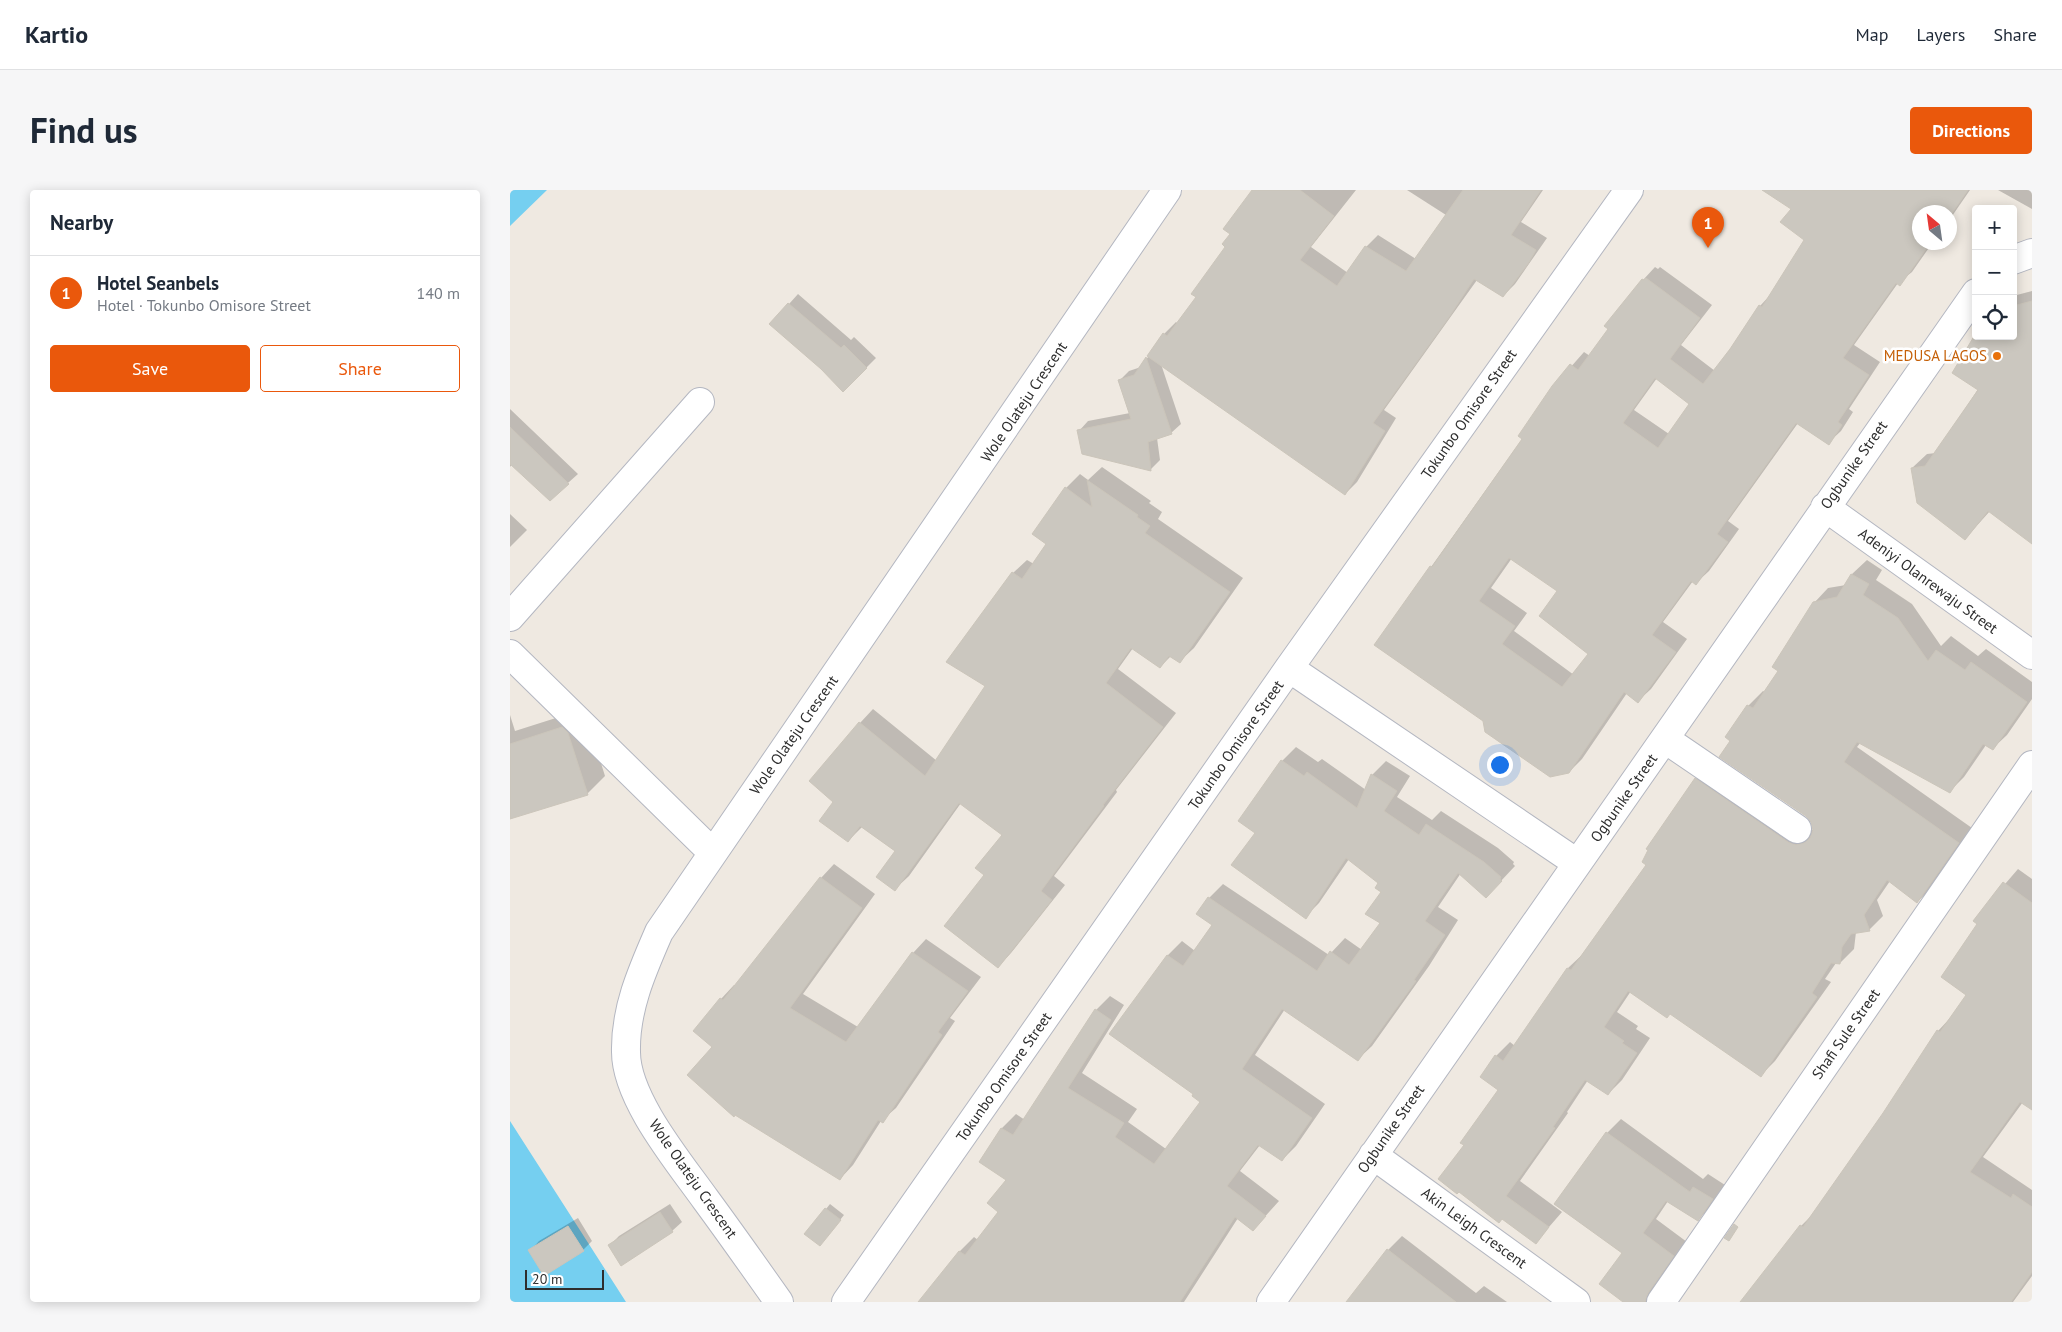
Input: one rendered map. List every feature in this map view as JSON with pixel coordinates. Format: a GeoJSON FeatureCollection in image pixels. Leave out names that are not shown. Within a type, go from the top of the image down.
{"type":"FeatureCollection","features":[{"type":"Feature","properties":{"kind":"street","name":"Wole Olateju Crescent"},"geometry":{"type":"LineString","coordinates":[[779,1302],[655,1129],[634,1086],[626,1054],[628,1013],[643,969],[656,939],[713,853],[1167,190]]}},
{"type":"Feature","properties":{"kind":"street","name":"Tokunbo Omisore Street"},"geometry":{"type":"LineString","coordinates":[[846,1302],[1289,668],[1628,190]]}},
{"type":"Feature","properties":{"kind":"street"},"geometry":{"type":"LineString","coordinates":[[2017,259],[2032,253]]}},
{"type":"Feature","properties":{"kind":"street","name":"Ogbunike Street"},"geometry":{"type":"LineString","coordinates":[[1271,1302],[1975,295]]}},
{"type":"Feature","properties":{"kind":"street"},"geometry":{"type":"LineString","coordinates":[[510,617],[700,402]]}},
{"type":"Feature","properties":{"kind":"street","name":"Adeniyi Olanrewaju Street"},"geometry":{"type":"LineString","coordinates":[[1825,507],[2032,655]]}},
{"type":"Feature","properties":{"kind":"street"},"geometry":{"type":"LineString","coordinates":[[510,654],[713,853]]}},
{"type":"Feature","properties":{"kind":"street"},"geometry":{"type":"LineString","coordinates":[[1289,668],[1577,863]]}},
{"type":"Feature","properties":{"kind":"street"},"geometry":{"type":"LineString","coordinates":[[1665,739],[1797,829]]}},
{"type":"Feature","properties":{"kind":"street","name":"Shafi Sule Street"},"geometry":{"type":"LineString","coordinates":[[1661,1302],[2032,765]]}},
{"type":"Feature","properties":{"kind":"street","name":"Akin Leigh Crescent"},"geometry":{"type":"LineString","coordinates":[[1373,1155],[1576,1302]]}},
{"type":"Feature","properties":{"kind":"water"},"geometry":{"type":"Polygon","coordinates":[[[510,190],[547,190],[510,226],[510,190]]]}},
{"type":"Feature","properties":{"kind":"water"},"geometry":{"type":"Polygon","coordinates":[[[510,1121],[626,1302],[510,1302],[510,1121]]]}},
{"type":"Feature","properties":{"kind":"building"},"geometry":{"type":"Polygon","coordinates":[[[1252,190],[1300,190],[1334,216],[1300,260],[1337,286],[1365,246],[1406,271],[1463,190],[1541,190],[1511,235],[1536,250],[1528,264],[1503,297],[1474,279],[1450,316],[1373,423],[1385,431],[1345,495],[1147,356],[1163,333],[1167,336],[1196,297],[1191,294],[1225,247],[1222,244],[1230,234],[1223,229],[1252,190]]]}},
{"type":"Feature","properties":{"kind":"building"},"geometry":{"type":"Polygon","coordinates":[[[1762,190],[1968,190],[1957,206],[1912,205],[1912,250],[1925,250],[1900,286],[1896,283],[1843,358],[1869,375],[1838,422],[1842,425],[1829,445],[1796,423],[1717,534],[1728,542],[1696,585],[1691,581],[1652,635],[1676,652],[1638,703],[1624,692],[1569,773],[1550,777],[1485,732],[1483,721],[1374,645],[1430,566],[1432,567],[1522,439],[1518,436],[1552,386],[1570,364],[1578,370],[1608,329],[1604,326],[1642,279],[1646,278],[1700,318],[1670,359],[1703,384],[1730,349],[1759,305],[1762,307],[1804,240],[1780,222],[1791,209],[1762,190]],[[1655,378],[1623,423],[1658,448],[1689,404],[1655,378]],[[1509,558],[1479,601],[1515,626],[1502,644],[1562,687],[1588,654],[1539,616],[1557,591],[1509,558]]]}},
{"type":"Feature","properties":{"kind":"building"},"geometry":{"type":"Polygon","coordinates":[[[2032,301],[2032,544],[1988,511],[1965,540],[1917,503],[1911,468],[1925,466],[1978,390],[1952,373],[1972,340],[2017,340],[2017,305],[2032,301]]]}},
{"type":"Feature","properties":{"kind":"building"},"geometry":{"type":"Polygon","coordinates":[[[788,303],[841,348],[844,345],[867,368],[843,392],[821,369],[769,324],[788,303]]]}},
{"type":"Feature","properties":{"kind":"building"},"geometry":{"type":"Polygon","coordinates":[[[1146,357],[1172,434],[1148,442],[1151,471],[1082,454],[1077,430],[1131,419],[1118,380],[1134,375],[1146,357]]]}},
{"type":"Feature","properties":{"kind":"building"},"geometry":{"type":"Polygon","coordinates":[[[510,427],[569,484],[550,501],[510,464],[510,427]]]}},
{"type":"Feature","properties":{"kind":"building"},"geometry":{"type":"Polygon","coordinates":[[[1087,480],[1138,515],[1137,517],[1150,526],[1145,533],[1230,592],[1180,663],[1169,656],[1160,668],[1131,648],[1106,683],[1163,727],[1103,805],[1041,891],[1052,900],[998,968],[944,926],[984,875],[975,868],[1002,835],[959,803],[895,891],[876,877],[895,851],[860,826],[848,842],[819,821],[833,802],[809,781],[859,722],[925,776],[985,686],[946,662],[1012,572],[1022,579],[1046,544],[1032,534],[1065,487],[1092,507],[1087,480]]]}},
{"type":"Feature","properties":{"kind":"building"},"geometry":{"type":"Polygon","coordinates":[[[1851,574],[1869,584],[1863,595],[1898,618],[1928,661],[1936,650],[1965,670],[1971,662],[2027,702],[1993,750],[1983,744],[1950,793],[1857,742],[1844,762],[1959,843],[1917,903],[1887,880],[1864,915],[1870,931],[1851,934],[1842,947],[1840,964],[1831,963],[1812,993],[1817,997],[1761,1077],[1670,1014],[1667,1018],[1628,991],[1604,1027],[1637,1053],[1608,1095],[1585,1080],[1553,1127],[1555,1128],[1506,1196],[1549,1227],[1536,1244],[1502,1219],[1499,1223],[1459,1192],[1457,1194],[1438,1179],[1464,1145],[1460,1143],[1498,1090],[1480,1077],[1495,1055],[1503,1061],[1567,968],[1571,970],[1646,865],[1642,862],[1648,850],[1646,849],[1695,778],[1788,842],[1796,845],[1804,843],[1810,838],[1813,830],[1811,822],[1806,816],[1719,757],[1730,741],[1725,737],[1747,705],[1753,708],[1778,671],[1772,667],[1813,602],[1837,597],[1851,574]]]}},
{"type":"Feature","properties":{"kind":"building"},"geometry":{"type":"Polygon","coordinates":[[[562,727],[568,733],[588,795],[510,819],[510,744],[562,727]]]}},
{"type":"Feature","properties":{"kind":"building"},"geometry":{"type":"Polygon","coordinates":[[[1281,760],[1304,776],[1307,772],[1357,808],[1371,774],[1397,791],[1384,811],[1419,835],[1426,824],[1484,862],[1501,877],[1502,881],[1486,898],[1458,873],[1425,921],[1445,935],[1414,980],[1416,981],[1358,1061],[1282,1009],[1242,1069],[1312,1118],[1282,1161],[1258,1145],[1227,1186],[1266,1216],[1253,1231],[1235,1217],[1180,1302],[918,1302],[959,1251],[965,1255],[998,1212],[987,1203],[1006,1180],[979,1162],[1001,1128],[1013,1135],[1095,1009],[1111,1020],[1068,1088],[1124,1123],[1115,1137],[1154,1164],[1200,1102],[1192,1096],[1193,1094],[1109,1034],[1167,955],[1183,966],[1212,925],[1196,914],[1208,897],[1317,971],[1330,951],[1349,965],[1380,923],[1365,914],[1381,892],[1375,888],[1378,883],[1346,858],[1306,919],[1231,865],[1255,833],[1238,821],[1281,760]]]}},
{"type":"Feature","properties":{"kind":"building"},"geometry":{"type":"Polygon","coordinates":[[[820,877],[862,908],[790,1008],[846,1042],[912,952],[968,991],[938,1032],[942,1035],[883,1123],[878,1120],[840,1180],[735,1115],[734,1117],[687,1075],[712,1047],[693,1031],[720,998],[723,1000],[820,877]]]}},
{"type":"Feature","properties":{"kind":"building"},"geometry":{"type":"Polygon","coordinates":[[[2003,882],[2032,903],[2032,1110],[2020,1102],[1970,1172],[2011,1198],[2013,1194],[2032,1207],[2032,1272],[2011,1302],[1740,1302],[1800,1225],[1803,1227],[1883,1113],[1937,1030],[1940,1032],[1966,995],[1941,977],[1977,924],[1973,921],[2003,882]]]}},
{"type":"Feature","properties":{"kind":"building"},"geometry":{"type":"Polygon","coordinates":[[[1606,1132],[1690,1192],[1693,1187],[1713,1199],[1698,1221],[1666,1201],[1643,1233],[1674,1256],[1648,1293],[1645,1302],[1623,1302],[1599,1284],[1622,1253],[1554,1204],[1606,1132]]]}},
{"type":"Feature","properties":{"kind":"building"},"geometry":{"type":"Polygon","coordinates":[[[825,1208],[841,1220],[820,1246],[804,1234],[825,1208]]]}},
{"type":"Feature","properties":{"kind":"building"},"geometry":{"type":"Polygon","coordinates":[[[660,1212],[673,1232],[621,1266],[608,1245],[660,1212]]]}},
{"type":"Feature","properties":{"kind":"building"},"geometry":{"type":"Polygon","coordinates":[[[1734,1224],[1738,1227],[1729,1241],[1724,1238],[1734,1224]]]}},
{"type":"Feature","properties":{"kind":"building"},"geometry":{"type":"Polygon","coordinates":[[[568,1226],[584,1251],[544,1276],[528,1250],[568,1226]]]}},
{"type":"Feature","properties":{"kind":"building"},"geometry":{"type":"Polygon","coordinates":[[[1387,1249],[1456,1302],[1346,1302],[1387,1249]]]}},
{"type":"Feature","properties":{"kind":"place","name":"Hotel Seanbels"},"geometry":{"type":"Point","coordinates":[1708,248]}},
{"type":"Feature","properties":{"kind":"place","name":"MEDUSA LAGOS"},"geometry":{"type":"Point","coordinates":[1997,356]}}]}
